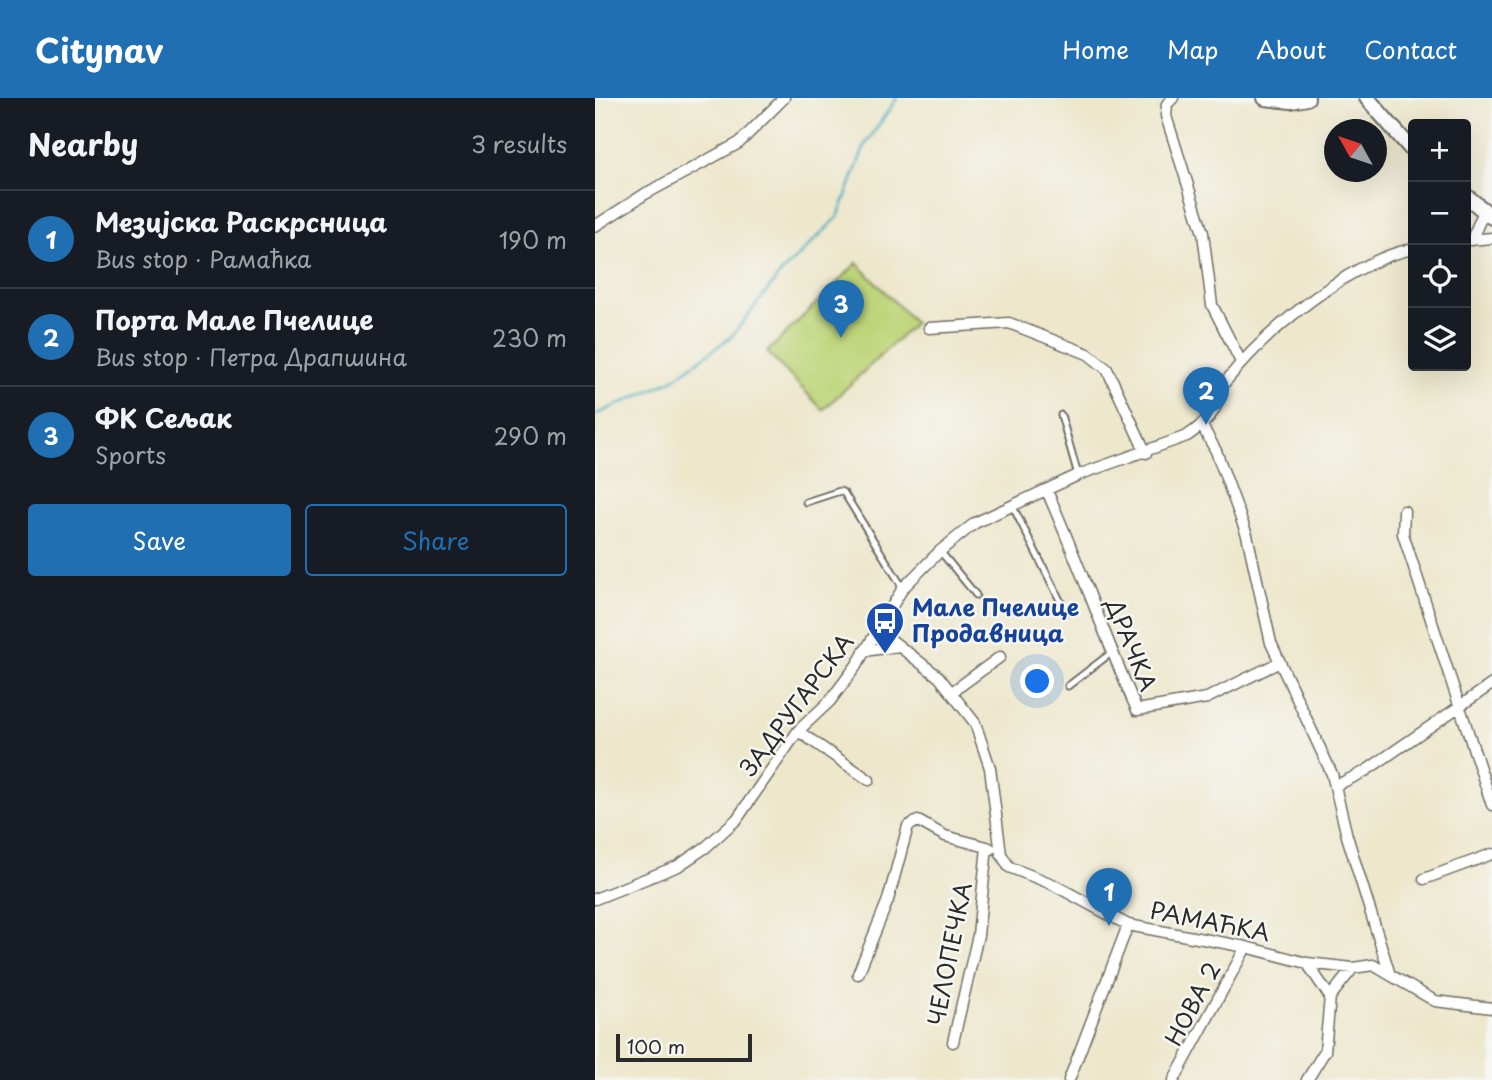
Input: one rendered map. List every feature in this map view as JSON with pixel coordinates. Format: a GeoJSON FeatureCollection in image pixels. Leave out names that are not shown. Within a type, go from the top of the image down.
{"type":"FeatureCollection","features":[{"type":"Feature","properties":{"kind":"street"},"geometry":{"type":"LineString","coordinates":[[595,226],[645,194],[739,143],[784,98]]}},
{"type":"Feature","properties":{"kind":"street"},"geometry":{"type":"LineString","coordinates":[[1173,98],[1167,104],[1166,116],[1203,233],[1212,305],[1241,362]]}},
{"type":"Feature","properties":{"kind":"street"},"geometry":{"type":"LineString","coordinates":[[1265,98],[1291,101],[1307,98]]}},
{"type":"Feature","properties":{"kind":"street"},"geometry":{"type":"LineString","coordinates":[[1367,98],[1408,145]]}},
{"type":"Feature","properties":{"kind":"street"},"geometry":{"type":"LineString","coordinates":[[1471,200],[1488,214],[1471,237]]}},
{"type":"Feature","properties":{"kind":"street"},"geometry":{"type":"LineString","coordinates":[[1471,240],[1492,238]]}},
{"type":"Feature","properties":{"kind":"street"},"geometry":{"type":"LineString","coordinates":[[1390,975],[1335,786],[1271,643],[1247,535],[1216,451],[1202,426],[1216,406],[1221,386],[1241,362],[1347,274],[1394,253],[1408,250]]}},
{"type":"Feature","properties":{"kind":"street"},"geometry":{"type":"LineString","coordinates":[[929,328],[1009,323],[1088,354],[1107,369],[1146,453]]}},
{"type":"Feature","properties":{"kind":"street","name":"ЗАДРУГАРСКА"},"geometry":{"type":"LineString","coordinates":[[595,900],[678,866],[706,847],[737,819],[799,731],[830,701],[903,588],[940,551],[975,523],[1078,475],[1146,453],[1202,426]]}},
{"type":"Feature","properties":{"kind":"street","name":"ДРАЧКА"},"geometry":{"type":"LineString","coordinates":[[1047,491],[1083,571],[1111,653],[1137,710],[1207,698],[1280,662]]}},
{"type":"Feature","properties":{"kind":"street"},"geometry":{"type":"LineString","coordinates":[[1404,511],[1403,534],[1492,805]]}},
{"type":"Feature","properties":{"kind":"street"},"geometry":{"type":"LineString","coordinates":[[877,629],[953,692],[975,723],[990,768],[1001,854]]}},
{"type":"Feature","properties":{"kind":"street"},"geometry":{"type":"LineString","coordinates":[[864,651],[899,646]]}},
{"type":"Feature","properties":{"kind":"street"},"geometry":{"type":"LineString","coordinates":[[953,692],[1000,657]]}},
{"type":"Feature","properties":{"kind":"street"},"geometry":{"type":"LineString","coordinates":[[1335,786],[1363,772],[1492,684]]}},
{"type":"Feature","properties":{"kind":"street"},"geometry":{"type":"LineString","coordinates":[[799,731],[869,780]]}},
{"type":"Feature","properties":{"kind":"street"},"geometry":{"type":"LineString","coordinates":[[858,974],[888,900],[908,826],[918,821],[945,836],[987,847],[1001,854]]}},
{"type":"Feature","properties":{"kind":"street","name":"ЧЕЛОПЕЧКА"},"geometry":{"type":"LineString","coordinates":[[953,1042],[978,935],[987,847]]}},
{"type":"Feature","properties":{"kind":"street","name":"РАМАЋКА"},"geometry":{"type":"LineString","coordinates":[[1001,854],[1009,867],[1052,884],[1128,926],[1246,947],[1307,963],[1353,968],[1373,965],[1435,1001],[1492,1008]]}},
{"type":"Feature","properties":{"kind":"street"},"geometry":{"type":"LineString","coordinates":[[1424,879],[1492,854]]}},
{"type":"Feature","properties":{"kind":"street"},"geometry":{"type":"LineString","coordinates":[[1069,1080],[1128,926]]}},
{"type":"Feature","properties":{"kind":"street","name":"НОВА 2"},"geometry":{"type":"LineString","coordinates":[[1174,1080],[1246,947]]}},
{"type":"Feature","properties":{"kind":"street"},"geometry":{"type":"LineString","coordinates":[[1307,963],[1330,997]]}},
{"type":"Feature","properties":{"kind":"street"},"geometry":{"type":"LineString","coordinates":[[1307,1080],[1325,1051],[1330,997],[1353,968]]}},
{"type":"Feature","properties":{"kind":"lane"},"geometry":{"type":"LineString","coordinates":[[1061,415],[1078,475]]}},
{"type":"Feature","properties":{"kind":"lane"},"geometry":{"type":"LineString","coordinates":[[806,502],[840,491],[844,493],[903,588]]}},
{"type":"Feature","properties":{"kind":"lane"},"geometry":{"type":"LineString","coordinates":[[1012,505],[1066,612]]}},
{"type":"Feature","properties":{"kind":"lane"},"geometry":{"type":"LineString","coordinates":[[940,551],[976,595]]}},
{"type":"Feature","properties":{"kind":"lane"},"geometry":{"type":"LineString","coordinates":[[1068,686],[1111,653]]}},
{"type":"Feature","properties":{"kind":"green space"},"geometry":{"type":"Polygon","coordinates":[[[857,263],[915,323],[823,410],[767,352],[857,263]]]}},
{"type":"Feature","properties":{"kind":"waterway"},"geometry":{"type":"LineString","coordinates":[[595,415],[671,381],[732,336],[781,273],[838,217],[865,145],[897,98]]}},
{"type":"Feature","properties":{"kind":"place","name":"ФК Сељак"},"geometry":{"type":"Point","coordinates":[841,338]}},
{"type":"Feature","properties":{"kind":"place","name":"Порта Мале Пчелице"},"geometry":{"type":"Point","coordinates":[1206,425]}},
{"type":"Feature","properties":{"kind":"place","name":"Мале Пчелице Продавница"},"geometry":{"type":"Point","coordinates":[885,655]}},
{"type":"Feature","properties":{"kind":"place","name":"Мезијска Раскрсница"},"geometry":{"type":"Point","coordinates":[1109,926]}}]}
